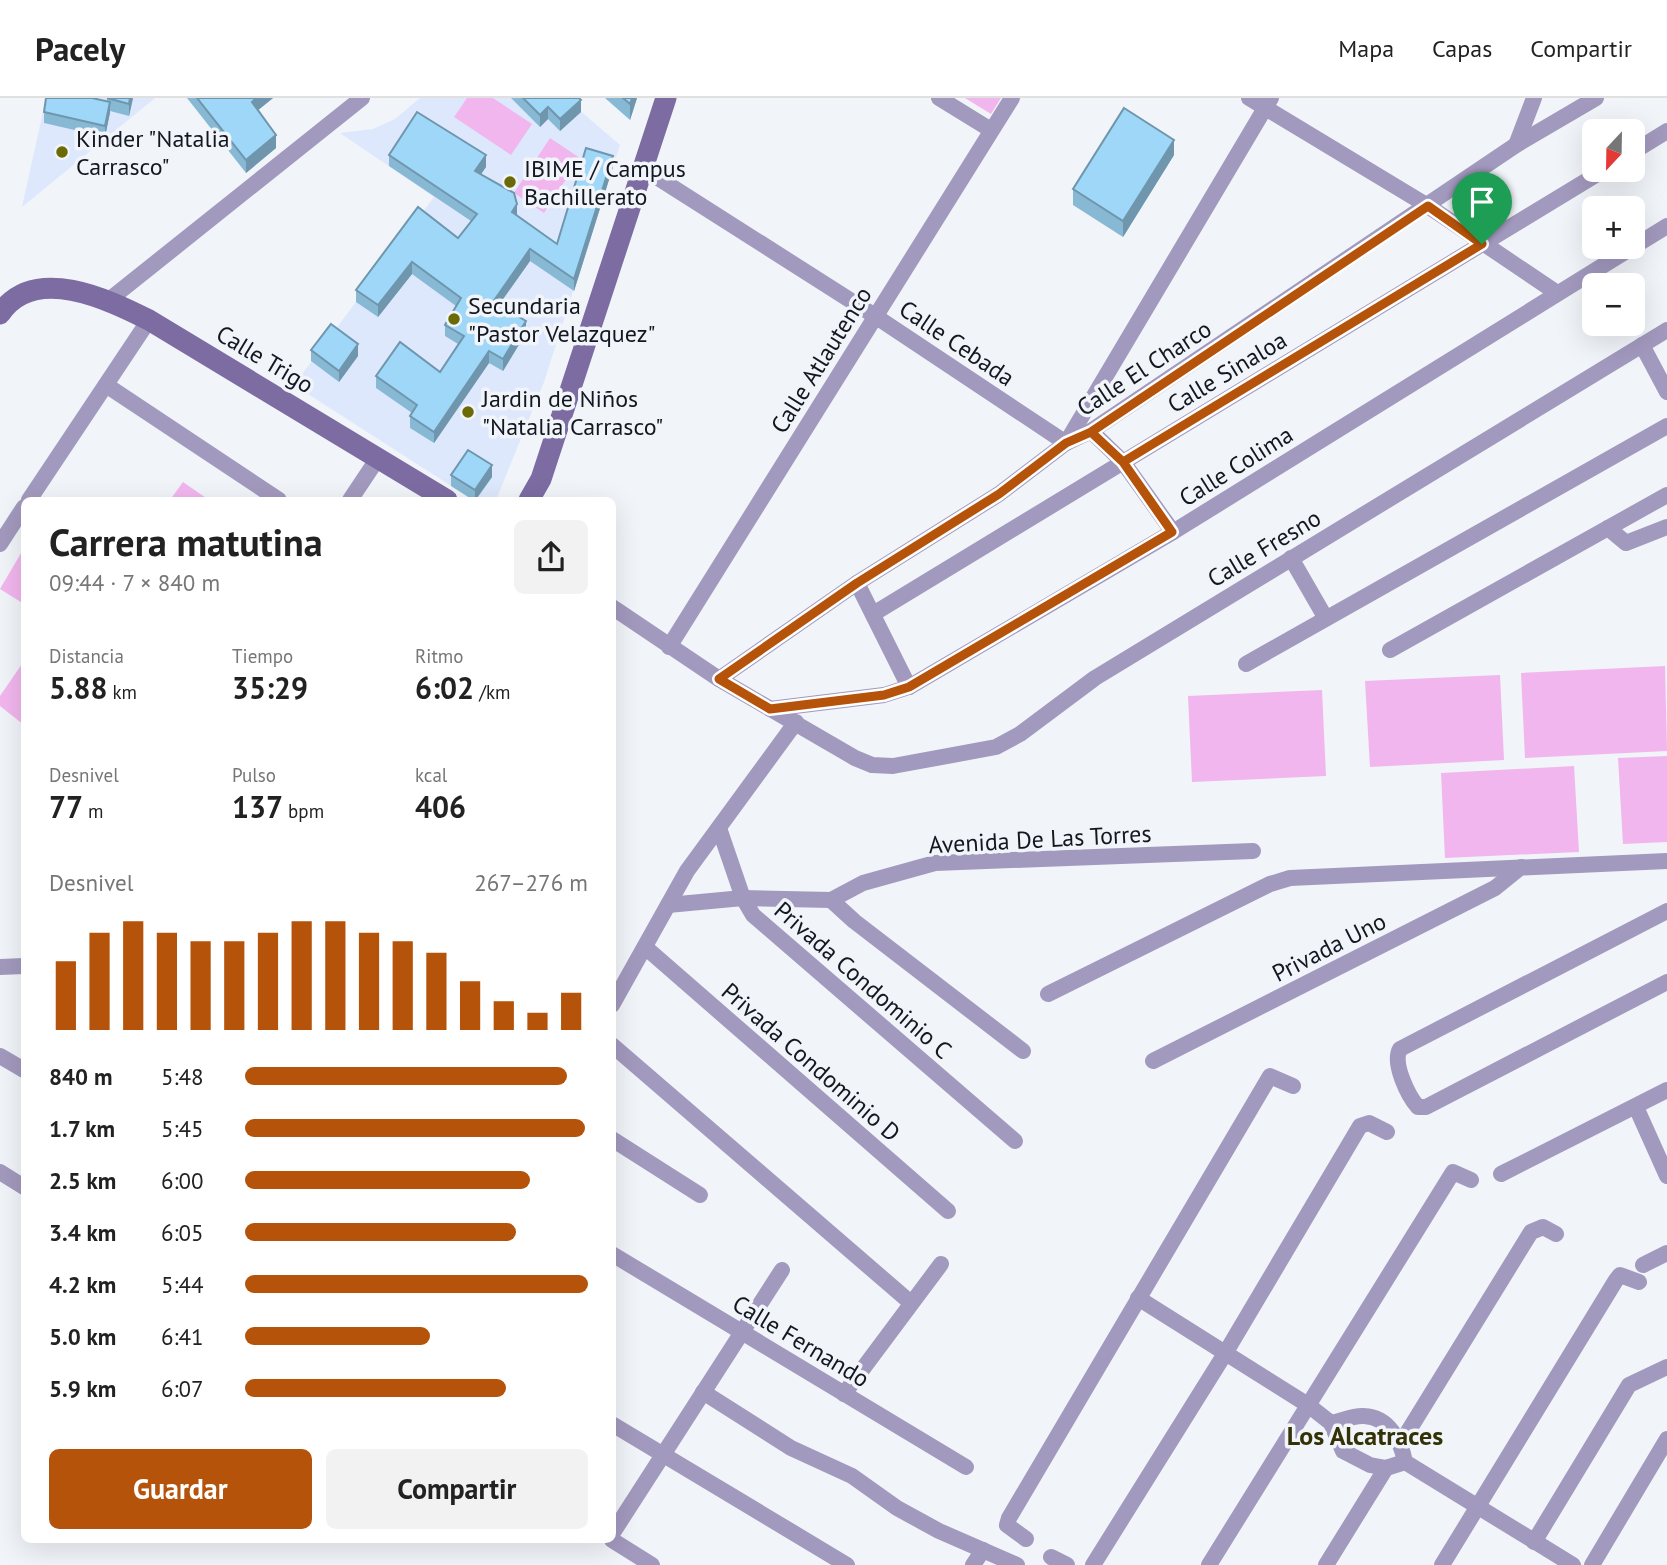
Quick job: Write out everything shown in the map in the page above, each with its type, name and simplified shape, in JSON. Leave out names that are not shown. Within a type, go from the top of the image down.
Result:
[{"type":"street","points":[[109,300],[362,98]]},
{"type":"street","points":[[531,497],[541,479],[667,98]]},
{"type":"street","points":[[939,98],[991,130]]},
{"type":"street","name":"Calle Atlautenco","points":[[669,647],[1012,98]]},
{"type":"street","points":[[1249,98],[1268,103],[1557,293]]},
{"type":"street","points":[[1516,145],[1534,98]]},
{"type":"street","name":"Calle El Charco","points":[[719,679],[857,583],[999,494],[1066,443],[1091,432],[1516,145],[1596,98]]},
{"type":"street","points":[[1066,443],[1268,103]]},
{"type":"street","points":[[1645,145],[1667,131]]},
{"type":"street","name":"Calle Cebada","points":[[644,169],[875,316],[1066,443]]},
{"type":"street","name":"Calle Sinaloa","points":[[873,614],[1584,182]]},
{"type":"street","name":"Calle Colima","points":[[1645,240],[1667,226]]},
{"type":"street","name":"Calle Colima","points":[[770,709],[884,695],[909,687],[1172,532],[1613,259]]},
{"type":"street","name":"Calle Trigo","points":[[0,314],[25,294],[46,288],[75,291],[109,300],[149,320],[378,458],[437,497]]},
{"type":"street","points":[[31,497],[149,320]]},
{"type":"street","name":"Calle Fresno","points":[[796,722],[855,758],[873,765],[893,766],[996,747],[1020,734],[1095,678],[1667,330]]},
{"type":"street","points":[[1642,345],[1667,392]]},
{"type":"street","points":[[106,385],[274,497]]},
{"type":"street","points":[[1246,664],[1667,426]]},
{"type":"street","points":[[1091,432],[1123,462],[1172,532]]},
{"type":"street","points":[[352,497],[378,458]]},
{"type":"street","points":[[1390,650],[1667,495]]},
{"type":"street","points":[[0,544],[21,512]]},
{"type":"street","points":[[1608,528],[1626,543],[1667,527]]},
{"type":"street","points":[[1292,558],[1325,617]]},
{"type":"street","points":[[857,583],[909,687]]},
{"type":"street","points":[[616,613],[719,679],[796,722],[687,871],[616,998]]},
{"type":"street","name":"Privada Condominio C","points":[[719,828],[743,898],[753,915],[1015,1141]]},
{"type":"street","name":"Avenida De Las Torres","points":[[668,905],[743,898],[831,900],[863,883],[935,863],[1253,851]]},
{"type":"street","points":[[1048,994],[1269,884],[1290,878],[1667,861]]},
{"type":"street","name":"Privada Uno","points":[[1153,1061],[1495,888],[1521,867]]},
{"type":"street","points":[[831,900],[854,921],[1023,1051]]},
{"type":"street","points":[[1667,911],[1400,1049],[1396,1056],[1413,1101],[1419,1107],[1426,1107],[1667,982]]},
{"type":"street","name":"Privada Condominio D","points":[[645,947],[948,1211]]},
{"type":"street","points":[[0,967],[21,965]]},
{"type":"street","points":[[616,1048],[911,1303]]},
{"type":"street","points":[[0,1056],[21,1068]]},
{"type":"street","points":[[1026,1539],[1010,1530],[1007,1525],[1009,1518],[1138,1298],[1270,1076],[1293,1086]]},
{"type":"street","points":[[1500,1174],[1667,1090]]},
{"type":"street","points":[[1636,1107],[1667,1176]]},
{"type":"street","points":[[1093,1565],[1226,1352],[1360,1126],[1369,1123],[1387,1132]]},
{"type":"street","points":[[616,1142],[700,1195]]},
{"type":"street","points":[[0,1172],[21,1185]]},
{"type":"street","points":[[1209,1565],[1453,1172],[1471,1180]]},
{"type":"street","points":[[1401,1443],[1531,1232],[1544,1227],[1556,1234]]},
{"type":"street","points":[[1643,1265],[1667,1253]]},
{"type":"street","name":"Calle Fernando","points":[[616,1256],[967,1467]]},
{"type":"street","points":[[844,1394],[941,1264]]},
{"type":"street","points":[[616,1528],[782,1270]]},
{"type":"street","points":[[1442,1565],[1616,1280],[1620,1275],[1639,1282]]},
{"type":"street","points":[[1138,1298],[1308,1405],[1331,1423],[1343,1451],[1370,1465],[1386,1468],[1405,1462]]},
{"type":"street","points":[[1534,1542],[1629,1385],[1667,1367]]},
{"type":"street","points":[[702,1392],[791,1448],[852,1476],[897,1508],[1017,1565]]},
{"type":"street","points":[[1331,1423],[1365,1416],[1391,1427],[1401,1443],[1405,1462],[1564,1563]]},
{"type":"street","points":[[616,1426],[847,1565]]},
{"type":"street","points":[[1592,1565],[1667,1439]]},
{"type":"street","points":[[1326,1565],[1386,1468]]},
{"type":"street","points":[[616,1542],[652,1565]]},
{"type":"street","points":[[973,1565],[983,1550]]},
{"type":"street","points":[[1051,1557],[1067,1565]]},
{"type":"shaded area","name":"Kinder \"Natalia Carrasco\"","points":[[46,98],[155,98],[22,207]]},
{"type":"shaded area","points":[[420,98],[565,98],[620,145],[544,382],[497,497],[468,497],[294,385],[434,197],[340,133],[373,129],[395,119]]},
{"type":"shaded area","points":[[467,98],[493,98],[532,124],[511,155],[454,117]]},
{"type":"shaded area","points":[[965,98],[1001,98],[991,114]]},
{"type":"shaded area","points":[[550,138],[580,158],[544,213],[514,193]]},
{"type":"shaded area","points":[[183,482],[205,497],[172,497]]},
{"type":"shaded area","points":[[21,553],[21,602],[0,589]]},
{"type":"shaded area","points":[[21,665],[21,723],[0,706],[0,696]]},
{"type":"shaded area","points":[[1665,666],[1667,751],[1525,758],[1521,673]]},
{"type":"shaded area","points":[[1500,675],[1504,760],[1370,767],[1365,681]]},
{"type":"shaded area","points":[[1322,690],[1326,776],[1192,782],[1188,696]]},
{"type":"shaded area","points":[[1667,756],[1667,842],[1623,844],[1618,758]]},
{"type":"shaded area","points":[[1574,766],[1579,852],[1445,858],[1441,773]]},
{"type":"building","points":[[46,98],[92,98],[110,102],[105,126],[44,112]]},
{"type":"building","points":[[107,98],[130,98],[129,104]]},
{"type":"building","points":[[197,98],[256,98],[252,102],[276,135],[246,160]]},
{"type":"building","points":[[523,98],[581,100],[560,119],[548,107],[540,115]]},
{"type":"building","points":[[1124,108],[1174,140],[1123,221],[1073,189]]},
{"type":"building","points":[[417,112],[486,155],[475,171],[514,193],[517,204],[512,212],[557,244],[586,148],[613,156],[574,279],[530,249],[493,302],[526,321],[503,359],[489,351],[434,432],[410,416],[417,405],[376,376],[400,342],[440,372],[464,336],[445,325],[461,298],[412,262],[378,305],[356,290],[418,207],[458,238],[477,214],[389,155]]},
{"type":"building","points":[[331,324],[358,344],[339,371],[311,350]]},
{"type":"building","points":[[468,450],[492,465],[475,490],[451,475]]},
{"type":"place","name":"Kinder \"Natalia Carrasco\"","points":[[62,152]]},
{"type":"place","name":"IBIME / Campus Bachillerato","points":[[510,182]]},
{"type":"place","name":"Secundaria \"Pastor Velazquez\"","points":[[454,319]]},
{"type":"place","name":"Jardin de Niños \"Natalia Carrasco\"","points":[[468,412]]},
{"type":"district","name":"Los Alcatraces","points":[[1365,1435]]},
{"type":"route","points":[[1482,244],[1123,462],[1091,432],[1066,443],[999,494],[857,583],[719,679],[770,709],[884,695],[909,687],[1172,532],[1123,462],[1091,432],[1428,206],[1482,244]]}]
